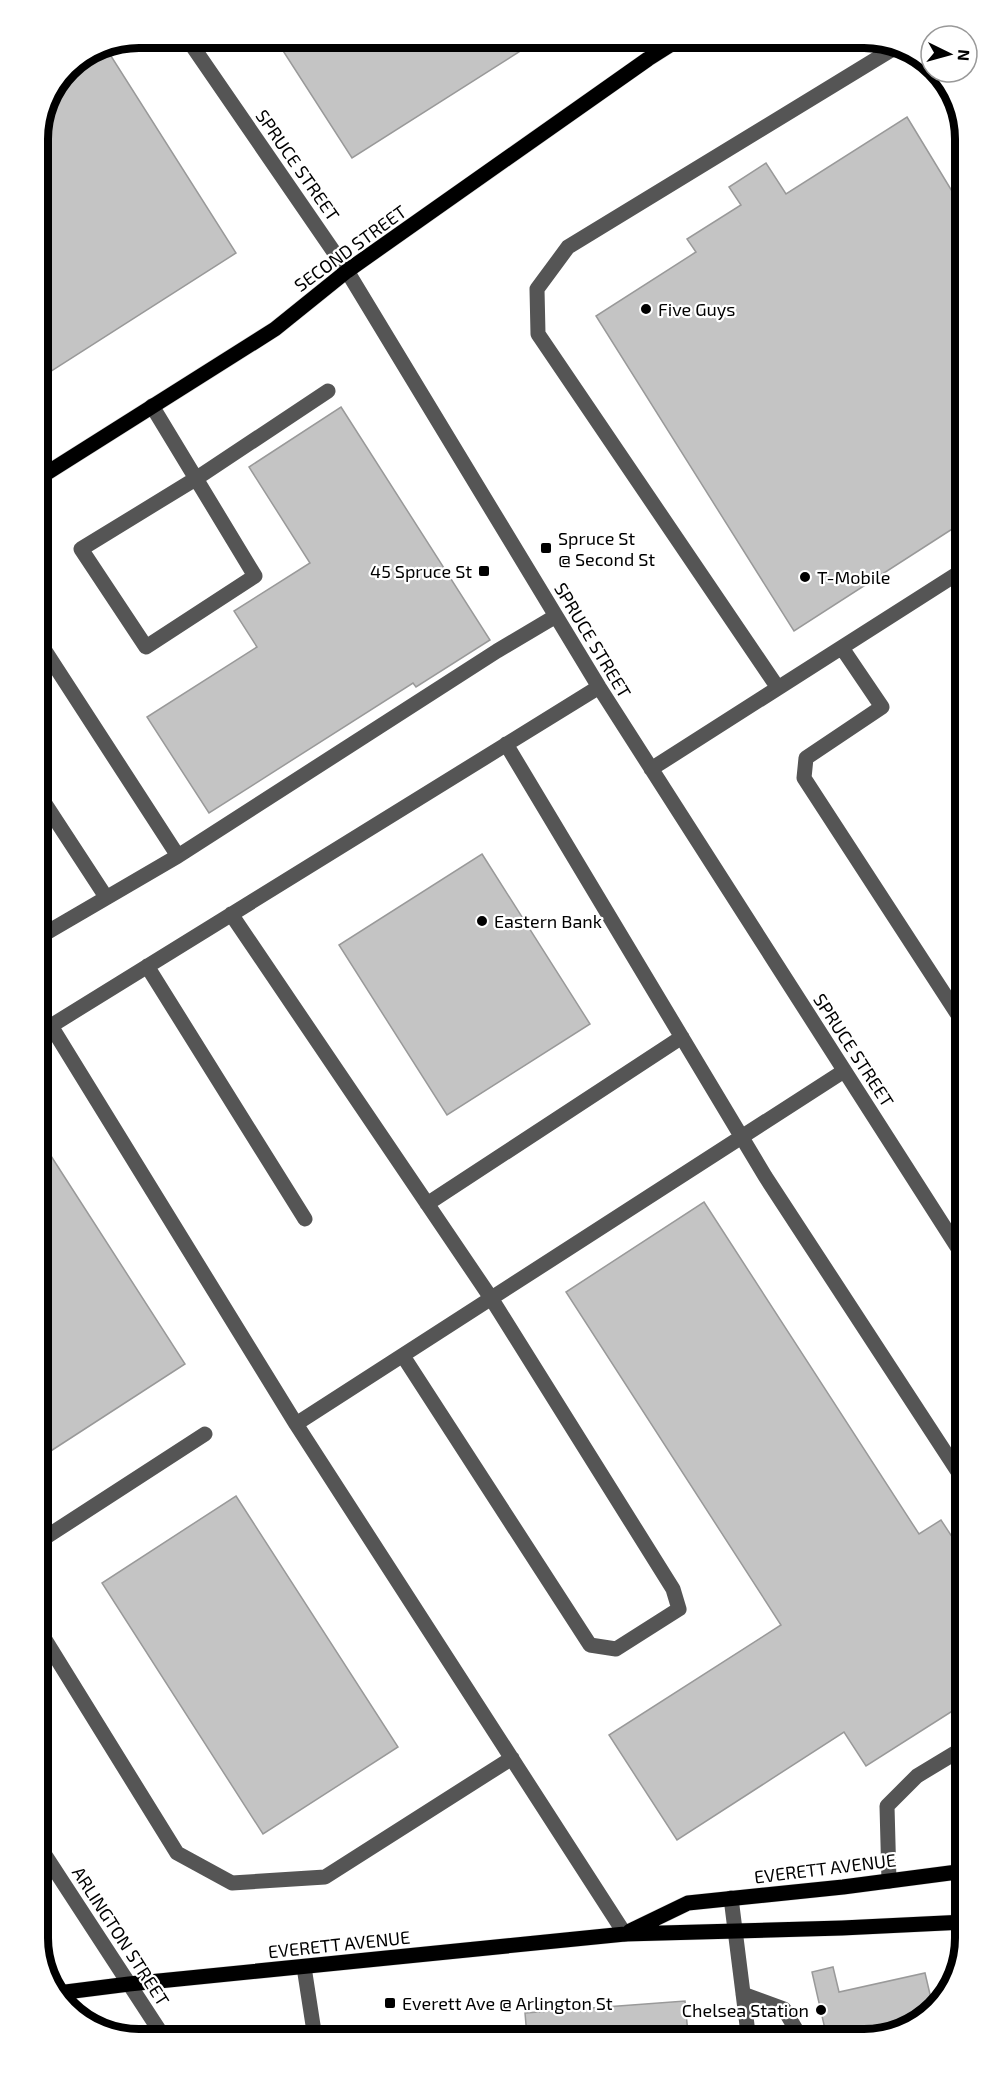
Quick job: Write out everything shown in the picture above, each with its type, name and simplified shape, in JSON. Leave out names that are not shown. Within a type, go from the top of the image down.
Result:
[{"type":"main road","name":"SECOND STREET","points":[[48,472],[275,329],[347,271],[665,48]]},
{"type":"main road","name":"EVERETT AVENUE","points":[[625,1934],[688,1903],[955,1872]]},
{"type":"main road","name":"EVERETT AVENUE","points":[[66,1992],[625,1934],[734,1932],[955,1922]]},
{"type":"street","name":"SPRUCE STREET","points":[[194,48],[347,271],[599,687],[955,1244]]},
{"type":"street","points":[[778,688],[538,334],[537,289],[568,247],[888,52]]},
{"type":"street","points":[[152,406],[197,478],[255,576],[146,647],[81,549],[197,478],[328,391]]},
{"type":"street","points":[[651,769],[955,575]]},
{"type":"street","points":[[48,932],[178,856],[487,657],[556,616]]},
{"type":"street","points":[[842,648],[882,707],[806,758],[804,778],[955,1010]]},
{"type":"street","points":[[48,656],[178,856]]},
{"type":"street","points":[[48,1028],[599,687]]},
{"type":"street","points":[[506,744],[778,1196],[955,1467]]},
{"type":"street","points":[[48,808],[106,897]]},
{"type":"street","points":[[231,914],[491,1298],[673,1588],[679,1609],[616,1649],[590,1645],[403,1356]]},
{"type":"street","points":[[147,966],[304,1219]]},
{"type":"street","points":[[48,1032],[296,1424],[625,1934]]},
{"type":"street","points":[[428,1204],[682,1037]]},
{"type":"street","points":[[296,1424],[844,1071]]},
{"type":"street","points":[[48,1536],[206,1434]]},
{"type":"street","points":[[48,1644],[177,1853],[232,1883],[325,1877],[512,1758]]},
{"type":"street","points":[[889,1881],[887,1806],[917,1776],[955,1753]]},
{"type":"street","name":"ARLINGTON STREET","points":[[48,1860],[158,2029]]},
{"type":"street","points":[[731,1898],[747,2029]]},
{"type":"street","points":[[304,1967],[314,2029]]},
{"type":"street","points":[[743,1994],[784,2008],[796,2029]]},
{"type":"building","points":[[281,48],[525,48],[352,158]]},
{"type":"building","points":[[109,53],[236,253],[48,373],[48,133],[51,115],[63,88],[88,63]]},
{"type":"building","points":[[907,117],[955,196],[955,527],[794,631],[596,316],[696,252],[687,239],[741,205],[729,187],[766,163],[786,194]]},
{"type":"building","points":[[341,407],[490,640],[416,687],[413,683],[209,813],[147,717],[257,647],[234,611],[310,563],[249,467]]},
{"type":"building","points":[[482,854],[590,1024],[447,1115],[339,945]]},
{"type":"building","points":[[48,1151],[185,1364],[48,1453]]},
{"type":"building","points":[[704,1202],[919,1534],[941,1520],[955,1541],[955,1709],[866,1766],[844,1732],[677,1840],[609,1735],[781,1625],[566,1292]]},
{"type":"building","points":[[236,1496],[398,1747],[263,1834],[102,1583]]},
{"type":"building","points":[[833,1967],[839,1992],[925,1973],[931,1999],[910,2017],[882,2027],[825,2029],[812,1972]]},
{"type":"building","points":[[685,2001],[688,2029],[526,2029],[525,2013]]},
{"type":"place","name":"Five Guys","points":[[646,309]]},
{"type":"place","name":"Spruce St @ Second St","points":[[546,548]]},
{"type":"place","name":"45 Spruce St","points":[[484,571]]},
{"type":"place","name":"T-Mobile","points":[[805,577]]},
{"type":"place","name":"Eastern Bank","points":[[482,921]]},
{"type":"place","name":"Everett Ave @ Arlington St","points":[[390,2003]]},
{"type":"place","name":"Chelsea Station","points":[[821,2010]]}]
